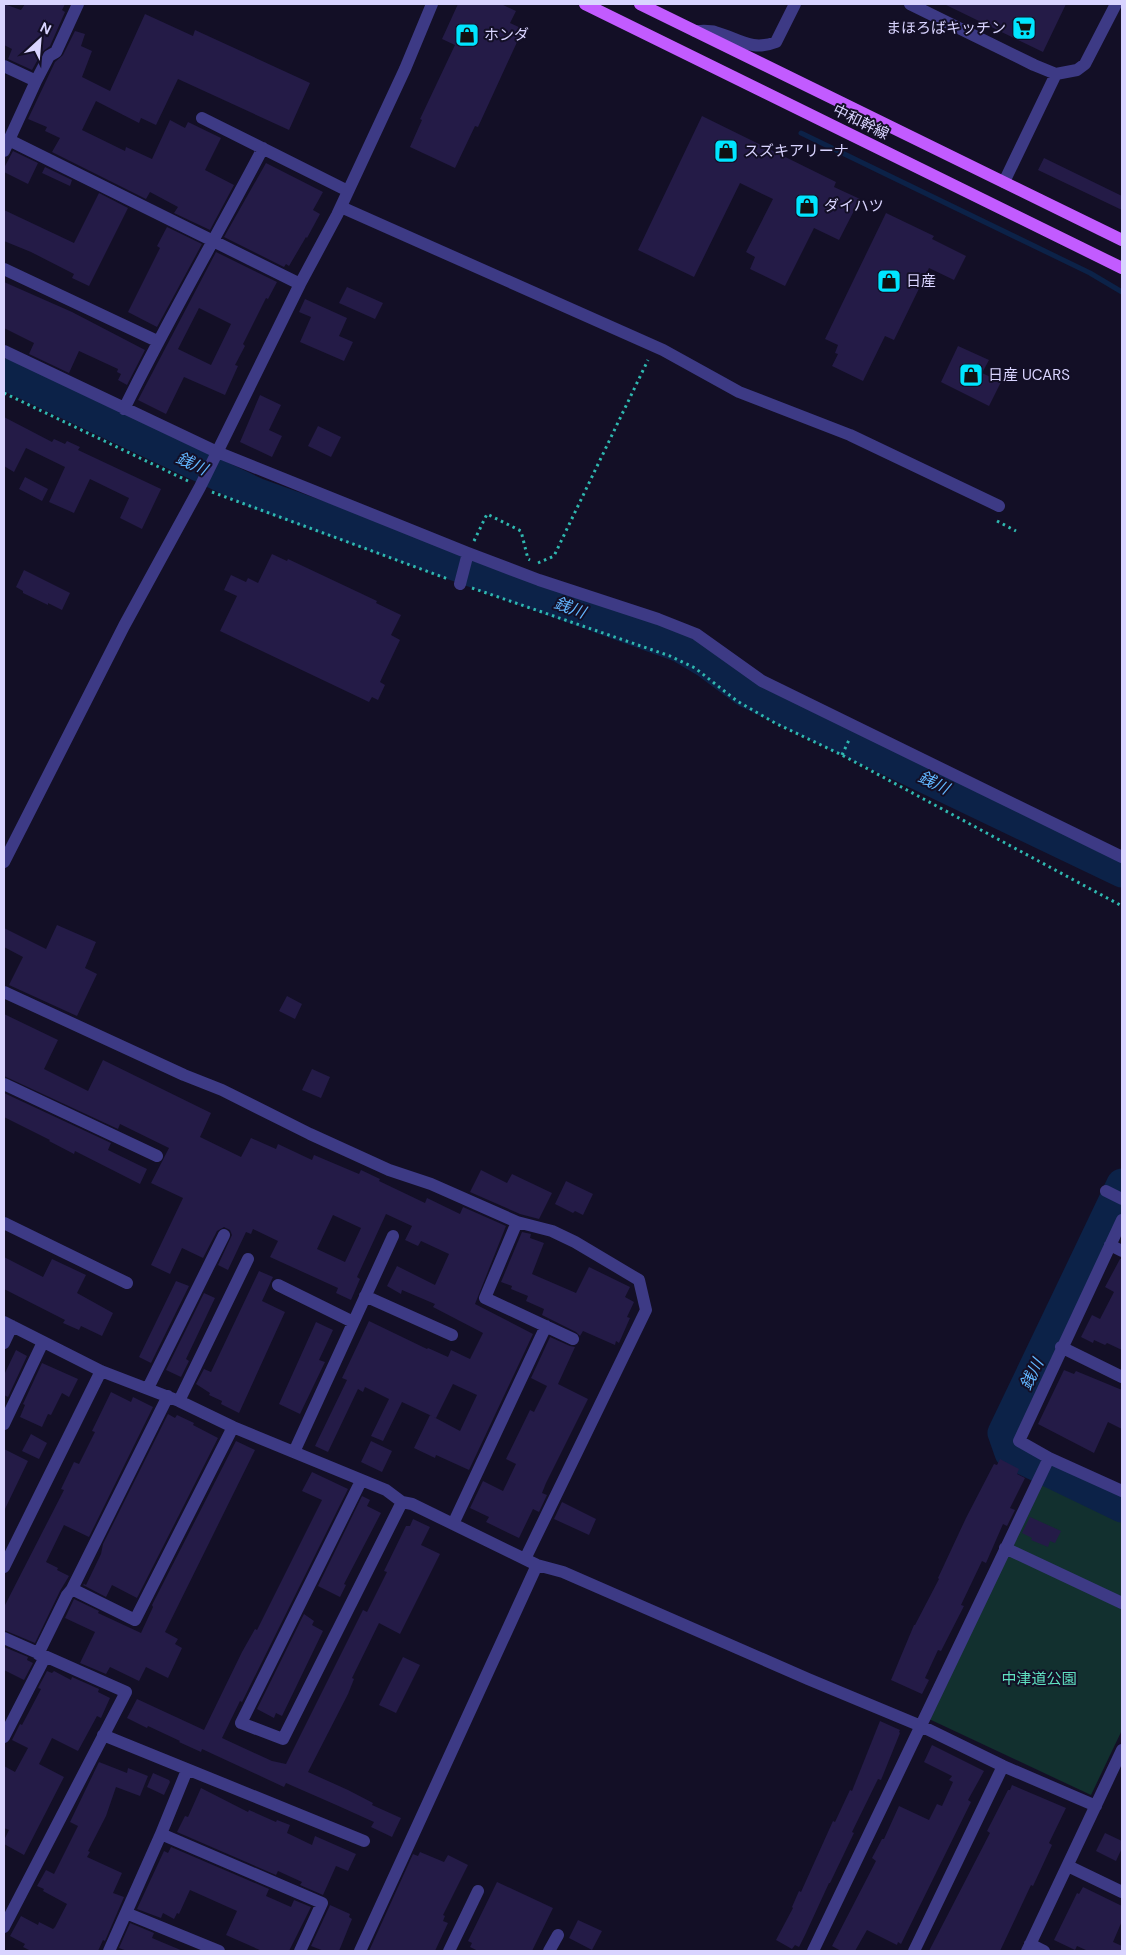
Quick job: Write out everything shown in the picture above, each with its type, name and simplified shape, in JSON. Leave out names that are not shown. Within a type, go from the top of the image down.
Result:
[{"type":"main road","name":"中和幹線","points":[[585,4],[1122,268]]},
{"type":"main road","name":"中和幹線","points":[[640,4],[1122,240]]},
{"type":"street","points":[[78,4],[56,52],[50,56],[36,81],[6,146],[300,284]]},
{"type":"street","points":[[4,862],[120,634],[201,486],[348,191],[405,69],[432,4]]},
{"type":"street","points":[[695,31],[714,31],[753,46],[768,45],[776,42],[795,4]]},
{"type":"street","points":[[910,4],[1056,74],[1077,70],[1085,64],[1116,4]]},
{"type":"street","points":[[4,66],[36,81]]},
{"type":"street","points":[[1004,182],[1056,74]]},
{"type":"street","points":[[202,118],[348,191]]},
{"type":"street","points":[[124,409],[157,341],[214,242],[263,148]]},
{"type":"street","points":[[340,207],[663,350],[738,392],[850,435],[998,506]]},
{"type":"street","points":[[4,269],[157,341]]},
{"type":"street","points":[[4,351],[216,454],[467,556],[658,619],[696,634],[762,681],[1122,857]]},
{"type":"street","points":[[460,582],[467,556]]},
{"type":"street","points":[[4,992],[184,1075],[222,1090],[310,1134],[389,1170],[431,1184],[517,1222],[552,1231],[639,1280],[646,1310],[525,1559]]},
{"type":"street","points":[[4,1084],[157,1156]]},
{"type":"street","points":[[1106,1191],[1122,1199]]},
{"type":"street","points":[[1122,1220],[1019,1440],[1046,1466],[1122,1491]]},
{"type":"street","points":[[517,1222],[485,1298],[574,1339]]},
{"type":"street","points":[[4,1223],[127,1283]]},
{"type":"street","points":[[148,1388],[224,1235]]},
{"type":"street","points":[[294,1452],[393,1236]]},
{"type":"street","points":[[1110,1245],[1122,1251]]},
{"type":"street","points":[[4,1736],[42,1655],[66,1595],[72,1589],[248,1259]]},
{"type":"street","points":[[278,1285],[353,1322]]},
{"type":"street","points":[[365,1296],[452,1335]]},
{"type":"street","points":[[4,1343],[8,1324],[101,1371],[173,1398],[233,1427],[386,1490],[402,1502],[412,1504],[525,1559],[563,1572],[921,1726],[1003,1766],[1096,1806]]},
{"type":"street","points":[[453,1524],[546,1326]]},
{"type":"street","points":[[4,1424],[43,1342]]},
{"type":"street","points":[[1061,1347],[1122,1377]]},
{"type":"street","points":[[4,1567],[101,1371]]},
{"type":"street","points":[[72,1589],[136,1620],[233,1427]]},
{"type":"street","points":[[813,1951],[1046,1466]]},
{"type":"street","points":[[361,1481],[241,1723],[283,1739],[402,1502]]},
{"type":"street","points":[[1005,1548],[1122,1603]]},
{"type":"street","points":[[360,1951],[538,1564]]},
{"type":"street","points":[[4,1638],[126,1692],[4,1927]]},
{"type":"street","points":[[103,1736],[364,1841]]},
{"type":"street","points":[[1044,1951],[1029,1948],[1122,1750]]},
{"type":"street","points":[[914,1951],[1003,1766]]},
{"type":"street","points":[[109,1951],[187,1770]]},
{"type":"street","points":[[161,1834],[322,1903],[300,1951]]},
{"type":"street","points":[[1068,1866],[1122,1892]]},
{"type":"street","points":[[449,1951],[478,1891]]},
{"type":"street","points":[[126,1913],[219,1951]]},
{"type":"street","points":[[549,1951],[558,1935]]},
{"type":"path","points":[[467,556],[487,514],[521,531],[528,559],[538,564],[554,556],[648,360]]},
{"type":"path","points":[[4,393],[201,486],[460,582],[670,656],[695,668],[737,701],[776,723],[842,753],[1122,906]]},
{"type":"path","points":[[842,753],[852,733]]},
{"type":"green space","name":"中津道公園","points":[[1044,1477],[1122,1514],[1122,1730],[1091,1795],[929,1719]]},
{"type":"building","points":[[4,4],[21,10],[25,4],[65,4],[62,10],[65,12],[50,46],[42,52],[32,70],[8,59],[12,49],[4,45]]},
{"type":"building","points":[[458,4],[501,4],[516,11],[510,23],[523,29],[478,127],[475,126],[455,168],[410,147],[422,120],[420,119],[455,45],[442,39]]},
{"type":"building","name":"まほろばキッチン","points":[[944,4],[1066,4],[1043,52]]},
{"type":"building","points":[[145,14],[193,36],[195,30],[310,83],[289,130],[178,79],[156,125],[141,118],[139,123],[96,101],[82,130],[125,151],[126,147],[152,159],[170,120],[185,128],[188,122],[221,138],[205,170],[234,185],[210,230],[174,213],[178,207],[150,192],[146,199],[52,152],[60,138],[45,131],[47,127],[28,119],[55,62],[63,55],[75,31],[85,34],[81,46],[92,51],[82,77],[110,91]]},
{"type":"building","points":[[702,116],[836,182],[834,187],[860,199],[839,240],[814,228],[785,286],[750,269],[755,257],[746,252],[773,199],[740,183],[694,277],[638,250]]},
{"type":"building","points":[[13,151],[38,163],[28,184],[4,172],[4,168]]},
{"type":"building","points":[[1044,158],[1122,196],[1122,210],[1038,170]]},
{"type":"building","points":[[266,163],[323,192],[313,210],[320,214],[289,266],[286,264],[284,267],[224,237]]},
{"type":"building","points":[[45,167],[72,180],[70,186],[42,173]]},
{"type":"building","points":[[99,193],[128,208],[89,286],[72,278],[74,274],[31,252],[4,241],[4,210],[74,243]]},
{"type":"building","points":[[886,213],[934,236],[932,239],[966,256],[954,280],[929,268],[894,340],[885,336],[863,381],[832,366],[838,354],[835,353],[838,345],[825,339]]},
{"type":"building","points":[[167,227],[202,244],[157,327],[128,312],[160,248],[157,246]]},
{"type":"building","points":[[216,252],[277,282],[268,299],[266,298],[243,344],[245,346],[235,365],[238,366],[225,395],[184,377],[166,414],[138,400]],"holes":[[[199,308],[231,324],[211,365],[178,349]]]},
{"type":"building","points":[[4,282],[72,312],[145,350],[127,385],[118,380],[121,374],[117,372],[118,369],[79,351],[69,373],[29,354],[34,343],[4,328]]},
{"type":"building","points":[[347,287],[383,303],[375,319],[339,303]]},
{"type":"building","points":[[305,299],[347,318],[339,336],[353,342],[344,361],[300,342],[311,317],[299,312]]},
{"type":"building","points":[[958,346],[989,360],[982,373],[1001,382],[989,406],[941,382]]},
{"type":"building","points":[[260,395],[281,405],[269,430],[282,436],[272,457],[240,442]]},
{"type":"building","points":[[4,417],[52,442],[54,439],[65,444],[67,441],[80,447],[78,450],[161,489],[142,529],[120,518],[129,498],[90,479],[74,513],[49,502],[65,467],[26,448],[14,472],[4,466]]},
{"type":"building","points":[[318,426],[341,437],[331,457],[308,446]]},
{"type":"building","points":[[25,477],[48,489],[42,501],[19,489]]},
{"type":"building","points":[[272,554],[287,561],[288,559],[377,601],[376,603],[401,615],[391,635],[400,640],[380,682],[385,685],[378,700],[372,697],[369,702],[220,631],[237,596],[224,590],[231,575],[246,582],[248,578],[258,583]]},
{"type":"building","points":[[24,570],[70,593],[62,610],[23,593],[23,591],[16,587]]},
{"type":"building","points":[[57,925],[96,942],[85,968],[97,974],[77,1016],[9,985],[23,957],[4,947],[4,928],[46,949]]},
{"type":"building","points":[[287,996],[302,1004],[295,1019],[279,1011]]},
{"type":"building","points":[[4,1014],[58,1040],[44,1069],[88,1091],[103,1060],[211,1113],[200,1137],[241,1157],[251,1138],[276,1149],[278,1144],[312,1160],[314,1155],[359,1174],[361,1170],[380,1179],[379,1181],[425,1203],[427,1198],[460,1214],[463,1207],[506,1226],[475,1304],[533,1334],[469,1470],[436,1455],[435,1458],[414,1448],[430,1415],[402,1402],[383,1441],[371,1436],[389,1399],[365,1387],[363,1392],[358,1389],[328,1452],[315,1446],[347,1380],[342,1378],[369,1321],[448,1357],[451,1350],[470,1359],[483,1333],[433,1307],[435,1304],[402,1290],[401,1294],[387,1286],[397,1266],[435,1285],[449,1254],[421,1241],[418,1246],[405,1240],[412,1226],[386,1214],[357,1277],[360,1279],[351,1300],[336,1293],[338,1288],[270,1257],[278,1241],[253,1229],[251,1234],[246,1232],[228,1270],[218,1265],[232,1235],[230,1230],[224,1227],[217,1231],[203,1258],[182,1248],[170,1274],[151,1265],[183,1198],[151,1183],[169,1148],[120,1124],[118,1129],[4,1076]],"holes":[[[333,1215],[361,1228],[345,1262],[317,1249]],[[453,1384],[477,1395],[460,1431],[433,1417],[436,1418]]]},
{"type":"building","points":[[312,1069],[330,1077],[321,1098],[302,1090]]},
{"type":"building","points":[[4,1093],[111,1143],[108,1150],[147,1169],[140,1184],[75,1151],[74,1154],[4,1117]]},
{"type":"building","points":[[481,1170],[507,1183],[512,1174],[552,1193],[539,1219],[520,1214],[470,1192]]},
{"type":"building","points":[[566,1181],[593,1194],[583,1215],[575,1211],[573,1213],[555,1204]]},
{"type":"building","points":[[522,1232],[531,1234],[530,1238],[544,1243],[532,1274],[576,1293],[589,1267],[630,1287],[625,1297],[634,1302],[627,1317],[630,1318],[619,1343],[616,1341],[615,1345],[583,1331],[580,1336],[576,1332],[542,1315],[544,1309],[526,1301],[528,1296],[511,1289],[512,1286],[501,1282]]},
{"type":"building","points":[[4,1257],[43,1277],[52,1259],[86,1275],[77,1293],[113,1313],[102,1336],[81,1326],[79,1330],[63,1323],[65,1320],[4,1289]]},
{"type":"building","points":[[1120,1259],[1122,1259],[1122,1350],[1107,1343],[1105,1345],[1094,1340],[1093,1343],[1081,1337],[1092,1315],[1100,1319],[1114,1292],[1105,1287]]},
{"type":"building","points":[[259,1271],[273,1277],[262,1301],[285,1312],[239,1413],[221,1404],[222,1401],[209,1395],[210,1393],[196,1384],[204,1369],[211,1372]]},
{"type":"building","points":[[176,1281],[189,1286],[151,1363],[139,1357]]},
{"type":"building","points":[[204,1293],[215,1298],[186,1359],[189,1361],[181,1377],[166,1370]]},
{"type":"building","points":[[316,1322],[333,1330],[319,1360],[325,1362],[300,1414],[279,1404]]},
{"type":"building","points":[[550,1337],[575,1347],[558,1384],[588,1399],[546,1483],[542,1493],[547,1495],[539,1512],[533,1509],[519,1538],[486,1522],[489,1517],[470,1508],[483,1481],[503,1491],[516,1464],[506,1459],[530,1410],[534,1412],[547,1386],[531,1378]]},
{"type":"building","points":[[16,1350],[27,1356],[8,1397],[4,1395],[4,1375]]},
{"type":"building","points":[[42,1363],[78,1379],[69,1397],[62,1393],[51,1415],[48,1414],[42,1427],[20,1417],[25,1405],[23,1404]]},
{"type":"building","points":[[1064,1370],[1074,1374],[1076,1371],[1122,1390],[1122,1429],[1108,1422],[1094,1453],[1038,1424]]},
{"type":"building","points":[[111,1392],[131,1402],[133,1397],[153,1407],[89,1537],[64,1525],[46,1562],[69,1576],[35,1643],[4,1630],[4,1607],[64,1490],[61,1489],[74,1462],[79,1464],[95,1432],[92,1431]]},
{"type":"building","points":[[168,1414],[175,1418],[177,1415],[194,1423],[193,1425],[218,1438],[137,1598],[112,1585],[106,1597],[83,1585],[86,1585],[101,1554],[103,1544]]},
{"type":"building","points":[[31,1434],[47,1443],[39,1459],[22,1451]]},
{"type":"building","points":[[236,1441],[255,1450],[165,1632],[178,1639],[175,1644],[182,1648],[168,1678],[146,1667],[139,1681],[110,1667],[106,1674],[80,1663],[95,1632],[65,1618],[74,1599],[99,1611],[98,1613],[141,1633],[153,1607],[152,1605]]},
{"type":"building","points":[[371,1441],[392,1451],[382,1472],[361,1462]]},
{"type":"building","points":[[4,1449],[28,1461],[4,1511]]},
{"type":"building","points":[[1000,1459],[1019,1469],[1017,1474],[1025,1478],[1010,1508],[1015,1510],[1007,1526],[1003,1524],[986,1563],[982,1561],[961,1605],[964,1606],[941,1651],[938,1650],[925,1678],[929,1680],[922,1694],[891,1680],[914,1625],[939,1579],[966,1518],[994,1464],[997,1465]]},
{"type":"building","points":[[312,1472],[348,1489],[242,1702],[240,1701],[222,1738],[272,1761],[286,1764],[363,1610],[367,1612],[387,1572],[384,1571],[406,1526],[410,1526],[413,1519],[430,1527],[421,1545],[440,1554],[400,1634],[379,1623],[352,1678],[354,1679],[348,1694],[308,1772],[348,1790],[373,1803],[372,1805],[401,1818],[392,1837],[371,1827],[374,1822],[334,1804],[286,1783],[284,1787],[202,1749],[201,1752],[127,1718],[137,1699],[204,1730],[242,1652],[255,1629],[257,1630],[322,1500],[302,1491]]},
{"type":"building","points":[[362,1496],[370,1500],[367,1506],[381,1513],[344,1584],[346,1585],[340,1597],[318,1586]]},
{"type":"building","points":[[562,1502],[596,1519],[589,1535],[554,1519]]},
{"type":"building","points":[[1030,1517],[1061,1531],[1055,1543],[1050,1541],[1048,1547],[1031,1540],[1032,1538],[1022,1533]]},
{"type":"building","points":[[304,1614],[314,1621],[312,1625],[323,1631],[282,1716],[276,1713],[274,1718],[257,1709]]},
{"type":"building","points":[[4,1647],[28,1657],[27,1660],[33,1663],[24,1680],[4,1670]]},
{"type":"building","points":[[403,1657],[420,1665],[396,1713],[379,1705]]},
{"type":"building","points":[[47,1671],[52,1673],[54,1671],[71,1680],[72,1677],[99,1689],[98,1692],[110,1698],[101,1718],[97,1716],[78,1751],[52,1738],[39,1764],[64,1777],[24,1855],[4,1844],[9,1830],[4,1828],[4,1766],[15,1772],[28,1748],[12,1740],[41,1689],[38,1688]]},
{"type":"building","points":[[880,1721],[900,1730],[900,1733],[881,1780],[878,1779],[799,1947],[795,1945],[792,1949],[776,1940],[793,1908],[799,1891],[801,1892],[833,1821],[835,1822],[850,1790],[852,1791]]},
{"type":"building","points":[[932,1745],[984,1771],[968,1800],[971,1802],[901,1944],[898,1942],[897,1945],[867,1930],[855,1951],[841,1951],[832,1946],[876,1861],[872,1858],[882,1839],[884,1839],[899,1806],[929,1820],[937,1804],[942,1806],[953,1782],[949,1780],[952,1776],[924,1762]]},
{"type":"building","points":[[99,1762],[127,1773],[128,1768],[148,1776],[140,1796],[116,1787],[106,1816],[88,1851],[90,1852],[87,1857],[122,1873],[113,1893],[124,1897],[105,1941],[103,1940],[98,1951],[31,1951],[23,1947],[25,1944],[10,1936],[21,1916],[38,1925],[39,1922],[53,1929],[67,1904],[37,1886],[46,1870],[54,1874],[78,1826],[70,1822]]},
{"type":"building","points":[[153,1773],[170,1782],[164,1795],[147,1787]]},
{"type":"building","points":[[1012,1785],[1066,1808],[1049,1843],[1052,1845],[1033,1886],[1031,1885],[1000,1951],[929,1951],[990,1833],[987,1831]]},
{"type":"building","points":[[201,1788],[248,1812],[249,1810],[276,1822],[277,1820],[290,1825],[287,1833],[312,1845],[315,1836],[356,1854],[348,1871],[336,1866],[323,1895],[300,1885],[302,1882],[278,1871],[276,1875],[177,1832],[185,1816],[188,1817]]},
{"type":"building","points":[[1105,1833],[1122,1841],[1122,1848],[1116,1861],[1096,1851]]},
{"type":"building","points":[[171,1847],[269,1889],[266,1896],[291,1907],[294,1900],[311,1907],[289,1951],[262,1951],[226,1935],[237,1911],[190,1890],[179,1914],[177,1913],[174,1919],[163,1913],[161,1918],[137,1909],[164,1851],[168,1853]]},
{"type":"building","points":[[420,1852],[444,1862],[448,1855],[468,1865],[443,1915],[445,1916],[443,1921],[448,1923],[435,1951],[369,1951],[413,1854],[418,1856]]},
{"type":"building","points":[[497,1882],[553,1908],[532,1951],[478,1951],[470,1947],[472,1943],[468,1941]]},
{"type":"building","points":[[1083,1887],[1122,1906],[1122,1921],[1113,1942],[1122,1946],[1122,1951],[1088,1951],[1077,1946],[1075,1950],[1054,1940],[1077,1893],[1079,1894]]},
{"type":"building","points":[[330,1905],[350,1914],[349,1917],[352,1919],[339,1951],[324,1951],[311,1946]]},
{"type":"building","points":[[578,1920],[602,1931],[592,1950],[569,1938]]},
{"type":"building","points":[[130,1923],[154,1933],[152,1938],[183,1951],[127,1951],[119,1948]]},
{"type":"waterway","points":[[801,133],[1090,273],[1122,292]]},
{"type":"waterway","name":"銭川","points":[[4,374],[256,493],[680,647],[707,663],[746,692],[1122,872]]},
{"type":"waterway","name":"銭川","points":[[1122,1184],[1003,1433],[1010,1453],[1122,1507]]},
{"type":"place","name":"まほろばキッチン","points":[[1024,28]]},
{"type":"place","name":"ホンダ","points":[[467,35]]},
{"type":"place","name":"スズキアリーナ","points":[[726,151]]},
{"type":"place","name":"ダイハツ","points":[[807,206]]},
{"type":"place","name":"日産","points":[[889,281]]},
{"type":"place","name":"日産 UCARS","points":[[971,375]]}]
